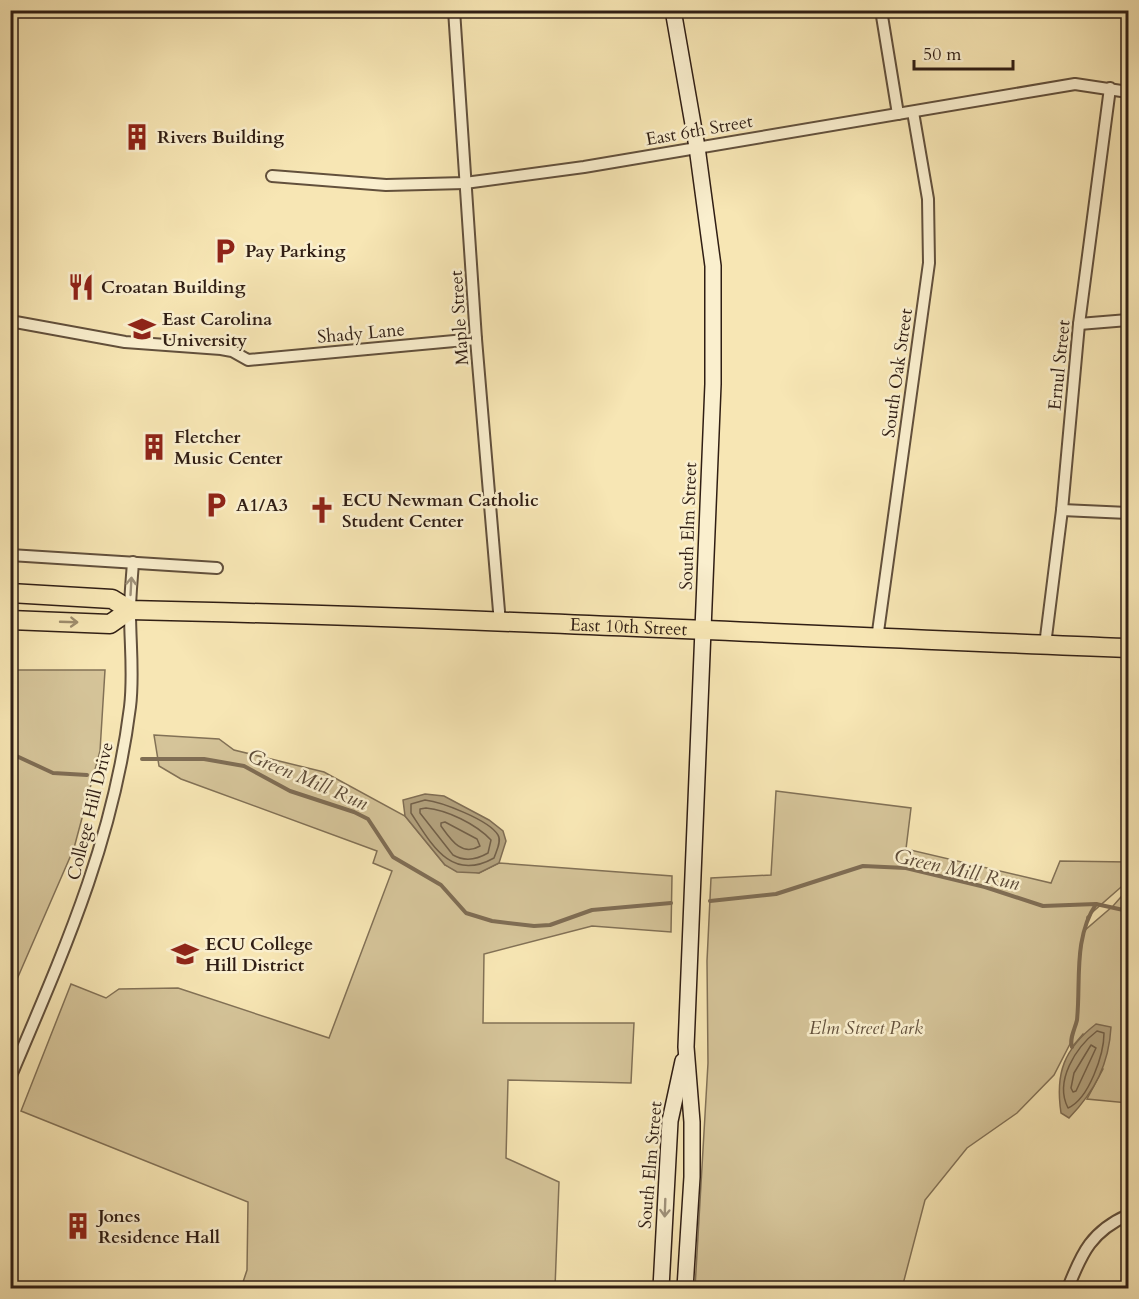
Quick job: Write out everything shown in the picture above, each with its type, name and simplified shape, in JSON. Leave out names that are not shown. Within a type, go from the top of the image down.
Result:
[{"type":"main road","name":"East 10th Street","points":[[10,593],[112,599],[130,610],[703,630],[1128,648]]},
{"type":"main road","points":[[10,620],[110,624],[130,610]]},
{"type":"street","name":"Maple Street","points":[[454,10],[476,339],[500,623]]},
{"type":"street","name":"South Elm Street","points":[[673,10],[697,147],[713,266],[713,384],[686,1047],[692,1122],[692,1177],[684,1288]]},
{"type":"street","points":[[880,10],[898,114]]},
{"type":"street","name":"East 6th Street","points":[[272,176],[386,185],[465,183],[584,167],[1075,84],[1128,92]]},
{"type":"street","name":"Ernul Street","points":[[1046,645],[1062,510],[1079,324],[1110,88]]},
{"type":"street","name":"South Oak Street","points":[[877,639],[929,262],[928,199],[913,112]]},
{"type":"street","points":[[1079,324],[1128,320]]},
{"type":"street","name":"Shady Lane","points":[[10,321],[125,342],[221,349],[232,351],[248,360],[476,339]]},
{"type":"street","points":[[1062,510],[1128,513]]},
{"type":"street","points":[[10,555],[217,568]]},
{"type":"street","name":"College Hill Drive","points":[[10,1078],[91,883],[104,838],[124,751],[130,707],[133,662],[130,610],[133,562]]},
{"type":"street","name":"South Elm Street","points":[[661,1288],[670,1121],[686,1047]]},
{"type":"street","points":[[670,1121],[692,1122]]},
{"type":"street","points":[[666,1174],[692,1177]]},
{"type":"street","points":[[1068,1288],[1091,1239],[1114,1221],[1128,1215]]},
{"type":"green space","points":[[11,670],[105,670],[100,751],[74,848],[11,993]]},
{"type":"green space","points":[[154,735],[219,739],[234,750],[324,772],[405,816],[445,865],[479,873],[499,863],[672,876],[671,932],[592,926],[484,954],[483,1023],[634,1023],[631,1083],[508,1080],[506,1158],[559,1182],[555,1288],[241,1288],[247,1270],[248,1202],[21,1111],[71,984],[106,998],[119,989],[178,988],[329,1038],[392,871],[373,863],[377,851],[181,779],[159,766]]},
{"type":"green space","name":"Elm Street Park","points":[[776,791],[911,808],[906,849],[1051,883],[1060,861],[1128,862],[1128,881],[1087,917],[1085,930],[1113,906],[1128,889],[1128,1103],[1087,1099],[1103,1069],[1083,1034],[1072,1047],[1070,1044],[1054,1075],[1017,1113],[967,1148],[925,1200],[902,1288],[695,1288],[708,1063],[707,961],[711,878],[771,875]]},
{"type":"water","points":[[425,794],[444,796],[489,820],[503,831],[506,841],[499,863],[479,873],[457,872],[445,865],[405,816],[403,800]]},
{"type":"water","points":[[1096,1024],[1111,1027],[1104,1065],[1086,1098],[1069,1118],[1061,1113],[1059,1099],[1064,1063],[1076,1043]]},
{"type":"waterway","name":"Green Mill Run","points":[[10,753],[53,773],[87,775]]},
{"type":"waterway","name":"Green Mill Run","points":[[142,759],[204,759],[244,766],[290,791],[354,812],[368,819],[393,857],[441,885],[466,913],[492,921],[534,926],[550,925],[592,910],[671,903]]},
{"type":"waterway","name":"Green Mill Run","points":[[710,901],[776,894],[863,866],[906,868],[985,887],[1043,906],[1096,904],[1128,911]]},
{"type":"waterway","points":[[1072,1047],[1072,1037],[1077,1020],[1081,946],[1084,931],[1096,904]]},
{"type":"place","name":"Rivers Building","points":[[137,137]]},
{"type":"place","name":"Pay Parking","points":[[225,251]]},
{"type":"place","name":"Croatan Building","points":[[81,287]]},
{"type":"place","name":"East Carolina University","points":[[142,329]]},
{"type":"place","name":"Fletcher Music Center","points":[[154,447]]},
{"type":"place","name":"A1/A3","points":[[216,505]]},
{"type":"place","name":"ECU Newman Catholic Student Center","points":[[322,510]]},
{"type":"place","name":"ECU College Hill District","points":[[185,954]]},
{"type":"place","name":"Jones Residence Hall","points":[[78,1226]]}]
